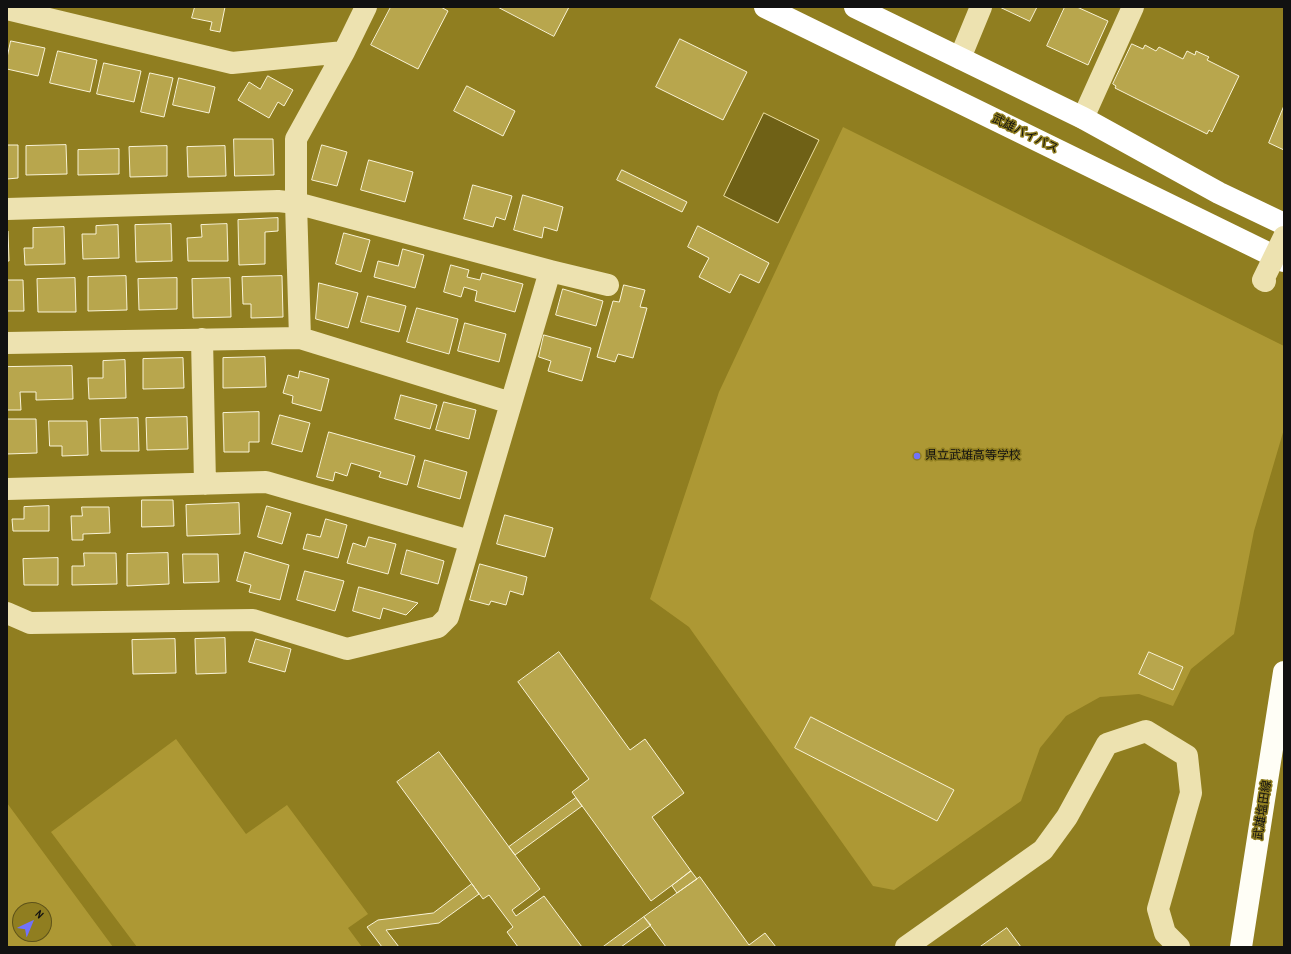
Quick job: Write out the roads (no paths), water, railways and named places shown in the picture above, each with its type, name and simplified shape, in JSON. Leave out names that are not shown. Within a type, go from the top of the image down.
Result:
[{"type":"highway","name":"武雄バイパス","points":[[765,7],[1284,261]]},
{"type":"highway","points":[[855,7],[1083,118],[1219,193],[1284,224]]},
{"type":"main road","name":"武雄塩田線","points":[[1241,947],[1284,672]]},
{"type":"street","points":[[300,338],[296,203],[296,139],[344,52],[366,7]]},
{"type":"street","points":[[960,58],[981,7]]},
{"type":"street","points":[[1083,118],[1133,7]]},
{"type":"street","points":[[7,10],[232,63],[344,52]]},
{"type":"street","points":[[7,209],[278,201],[296,203],[550,271],[608,285]]},
{"type":"street","points":[[1265,280],[1263,280],[1284,237]]},
{"type":"street","points":[[7,613],[30,623],[253,620],[347,649],[438,627],[448,617],[550,271]]},
{"type":"street","points":[[7,343],[300,338],[511,403]]},
{"type":"street","points":[[202,339],[205,484]]},
{"type":"street","points":[[7,489],[266,482],[470,541]]},
{"type":"street","points":[[906,947],[1043,850],[1067,817],[1107,744],[1146,731],[1187,756],[1191,793],[1158,909],[1165,933],[1179,947]]},
{"type":"place","name":"県立武雄高等学校","points":[[917,456]]}]
